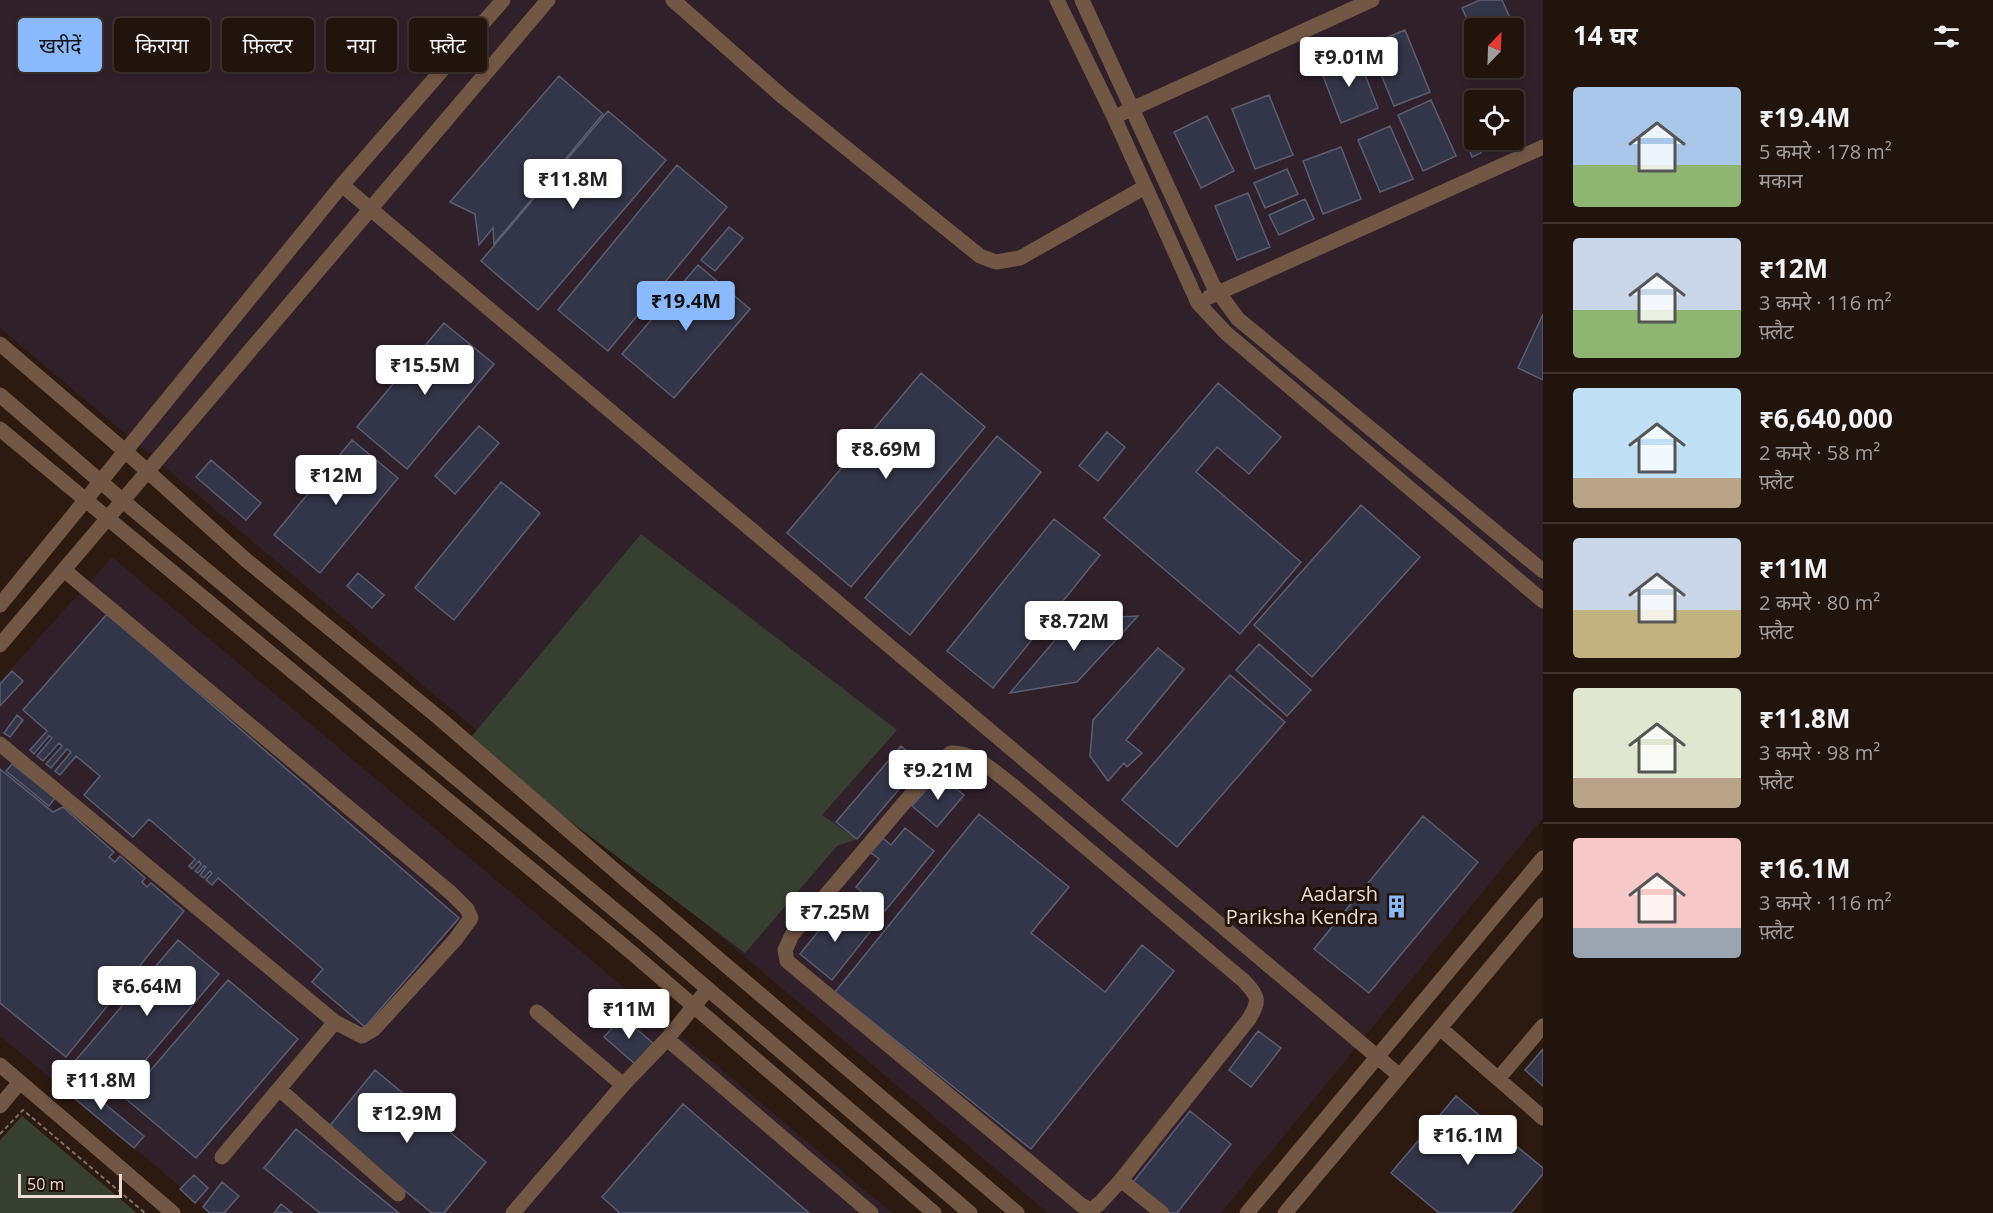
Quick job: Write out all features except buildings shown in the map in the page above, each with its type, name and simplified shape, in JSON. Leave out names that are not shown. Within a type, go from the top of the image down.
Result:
[{"type":"street","points":[[0,605],[342,185],[502,0]]},
{"type":"street","points":[[0,645],[548,0]]},
{"type":"street","points":[[673,0],[783,98],[980,256],[996,262],[1020,258],[1145,187]]},
{"type":"street","points":[[1057,0],[1114,117],[1198,303],[1226,333],[1543,602]]},
{"type":"street","points":[[1082,0],[1218,293],[1238,319],[1543,571]]},
{"type":"street","points":[[1114,117],[1372,0]]},
{"type":"street","points":[[1198,303],[1543,147]]},
{"type":"street","points":[[342,185],[1400,1076]]},
{"type":"street","points":[[0,344],[246,560],[438,717],[636,889],[1017,1213]]},
{"type":"street","points":[[0,395],[123,501],[708,989],[970,1213]]},
{"type":"street","points":[[0,429],[631,952],[693,1008],[934,1213]]},
{"type":"street","points":[[0,744],[335,1022],[362,1036],[374,1029],[471,918],[467,909],[451,893],[64,570]]},
{"type":"street","points":[[951,753],[963,753],[982,762],[1012,785],[1244,981],[1256,994],[1257,1005],[1249,1019],[1122,1180],[1091,1210],[1081,1205],[787,961],[785,950],[792,935],[938,764],[951,753]]},
{"type":"street","points":[[1246,1213],[1543,858]]},
{"type":"street","points":[[1285,1213],[1543,905]]},
{"type":"street","points":[[513,1213],[623,1084],[667,1039],[708,989]]},
{"type":"street","points":[[537,1012],[623,1084]]},
{"type":"street","points":[[222,1157],[335,1022]]},
{"type":"street","points":[[1498,1079],[1543,1026]]},
{"type":"street","points":[[1440,1028],[1543,1118]]},
{"type":"street","points":[[667,1039],[871,1213]]},
{"type":"street","points":[[0,1065],[173,1213]]},
{"type":"street","points":[[0,1106],[20,1082]]},
{"type":"street","points":[[279,1089],[398,1194]]},
{"type":"street","points":[[1122,1180],[1162,1213]]},
{"type":"path","points":[[0,1134],[23,1110],[145,1213]]},
{"type":"shaded area","points":[[0,0],[1543,0],[1543,818],[1221,1213],[1048,1213],[0,328]]},
{"type":"shaded area","points":[[112,557],[892,1213],[212,1213],[0,1036],[0,681]]},
{"type":"green space","points":[[641,534],[897,730],[822,815],[857,839],[837,846],[745,953],[466,743]]},
{"type":"green space","points":[[22,1116],[137,1213],[0,1213],[0,1140]]},
{"type":"place","name":"Aadarsh Pariksha Kendra","points":[[1396,906]]}]
